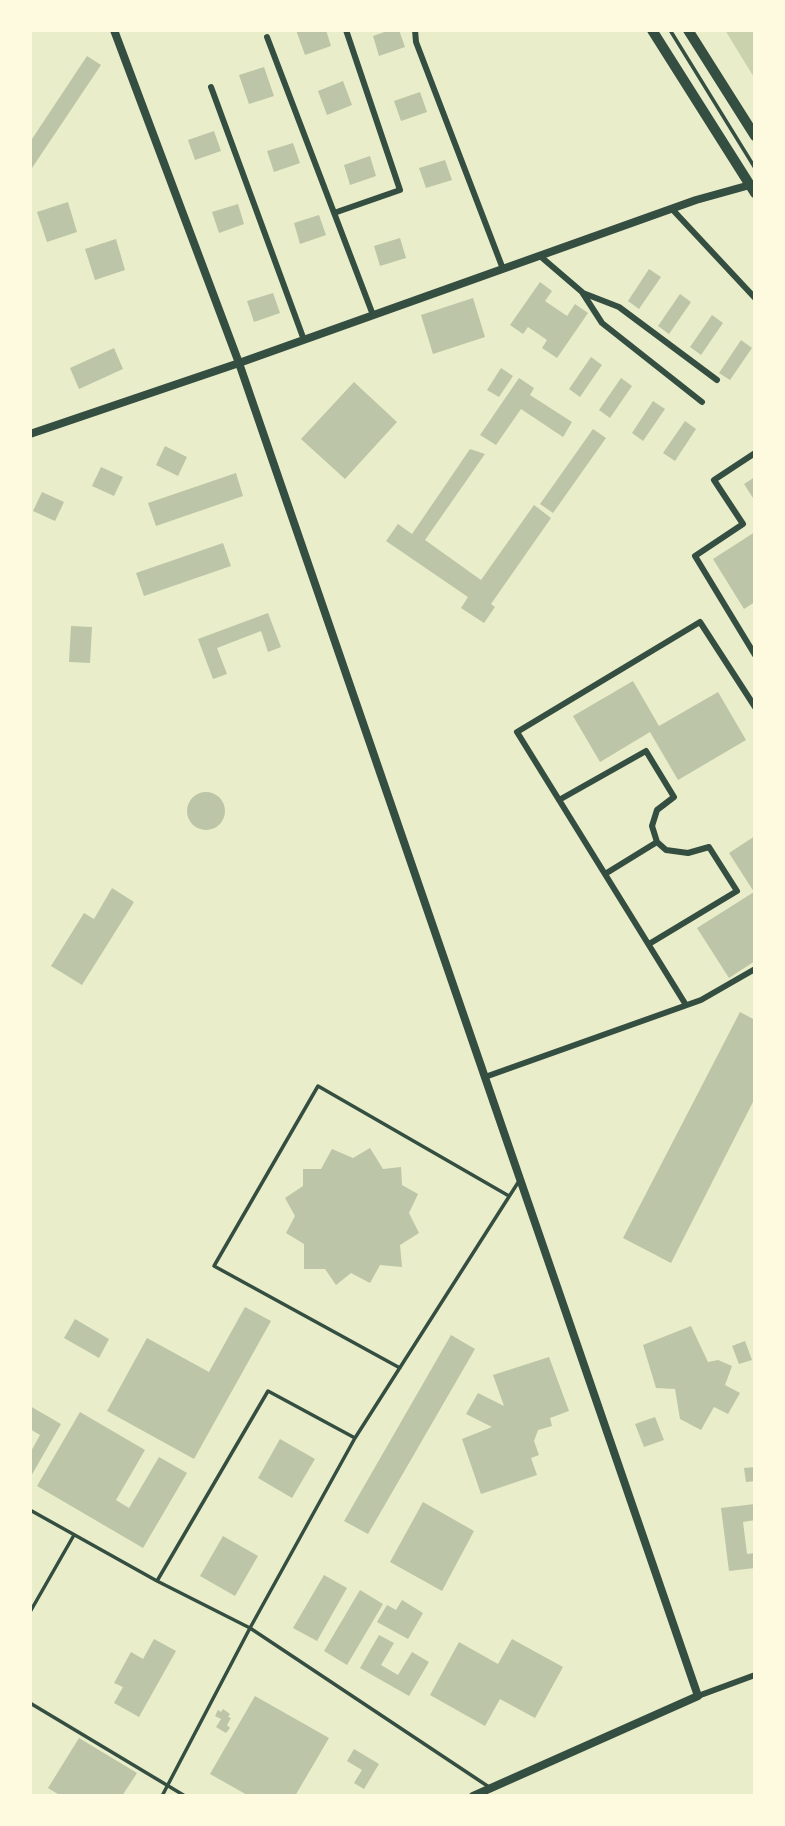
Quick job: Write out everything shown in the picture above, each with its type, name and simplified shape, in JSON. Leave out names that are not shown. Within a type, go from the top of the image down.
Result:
[{"type":"main road","points":[[652,30],[753,189]]},
{"type":"main road","points":[[688,30],[755,136]]},
{"type":"street","points":[[114,30],[239,363],[698,1696]]},
{"type":"street","points":[[334,213],[400,190],[346,30]]},
{"type":"street","points":[[415,30],[416,42],[503,269]]},
{"type":"street","points":[[267,37],[373,315]]},
{"type":"street","points":[[211,87],[304,340]]},
{"type":"street","points":[[30,434],[239,363],[672,209],[753,189]]},
{"type":"street","points":[[672,209],[755,298]]},
{"type":"street","points":[[540,256],[582,292],[601,323],[702,402]]},
{"type":"street","points":[[582,292],[619,307],[717,380]]},
{"type":"street","points":[[755,453],[714,480],[743,524],[695,556],[755,655]]},
{"type":"street","points":[[687,1005],[517,732],[700,622],[755,707]]},
{"type":"street","points":[[559,800],[646,751],[674,797],[657,810],[652,826],[657,842],[666,850],[688,852],[709,847],[737,891],[649,944]]},
{"type":"street","points":[[605,874],[657,842]]},
{"type":"street","points":[[485,1077],[701,1000],[755,969]]},
{"type":"street","points":[[473,1796],[698,1696],[755,1675]]},
{"type":"lane","points":[[670,30],[755,168]]},
{"type":"lane","points":[[400,1368],[214,1266],[318,1086],[509,1196]]},
{"type":"lane","points":[[162,1796],[250,1628],[355,1438],[520,1179]]},
{"type":"lane","points":[[157,1581],[268,1391],[355,1438]]},
{"type":"lane","points":[[30,1510],[157,1581],[250,1628],[490,1788]]},
{"type":"lane","points":[[30,1612],[74,1535]]},
{"type":"lane","points":[[30,1703],[185,1796]]},
{"type":"green space","points":[[725,30],[755,30],[755,79]]},
{"type":"building","points":[[296,30],[326,30],[331,46],[305,55]]},
{"type":"building","points":[[399,30],[405,47],[379,56],[373,36]]},
{"type":"building","points":[[87,56],[101,65],[30,171],[30,142]]},
{"type":"building","points":[[264,67],[274,96],[249,104],[239,75]]},
{"type":"building","points":[[343,81],[352,105],[327,115],[318,91]]},
{"type":"building","points":[[420,92],[427,112],[401,121],[394,101]]},
{"type":"building","points":[[214,131],[221,151],[195,160],[188,140]]},
{"type":"building","points":[[293,143],[300,163],[274,172],[267,151]]},
{"type":"building","points":[[370,156],[376,176],[350,185],[344,165]]},
{"type":"building","points":[[445,160],[452,180],[426,188],[419,168]]},
{"type":"building","points":[[68,202],[77,232],[47,242],[37,212]]},
{"type":"building","points":[[238,204],[244,224],[219,233],[212,212]]},
{"type":"building","points":[[319,215],[326,235],[300,244],[294,223]]},
{"type":"building","points":[[400,238],[406,258],[380,266],[374,246]]},
{"type":"building","points":[[116,239],[125,270],[95,280],[85,249]]},
{"type":"building","points":[[649,269],[661,277],[639,309],[628,301]]},
{"type":"building","points":[[540,282],[552,291],[545,301],[567,316],[575,304],[588,313],[557,358],[542,348],[547,340],[528,327],[523,334],[510,325]]},
{"type":"building","points":[[273,293],[280,313],[254,322],[247,301]]},
{"type":"building","points":[[680,294],[691,302],[669,334],[658,326]]},
{"type":"building","points":[[473,298],[485,337],[433,354],[421,315]]},
{"type":"building","points":[[712,315],[723,323],[701,355],[690,347]]},
{"type":"building","points":[[741,340],[752,348],[730,380],[719,373]]},
{"type":"building","points":[[114,348],[123,369],[79,389],[70,368]]},
{"type":"building","points":[[591,357],[602,365],[580,397],[569,389]]},
{"type":"building","points":[[501,368],[513,376],[499,397],[487,390]]},
{"type":"building","points":[[519,378],[534,388],[530,395],[572,422],[563,437],[521,409],[496,445],[480,435]]},
{"type":"building","points":[[621,378],[632,386],[610,418],[599,410]]},
{"type":"building","points":[[354,382],[397,422],[345,479],[301,439]]},
{"type":"building","points":[[653,401],[665,409],[643,441],[632,433]]},
{"type":"building","points":[[685,421],[696,429],[675,461],[663,453]]},
{"type":"building","points":[[593,429],[606,438],[553,513],[540,504]]},
{"type":"building","points":[[165,446],[187,457],[178,476],[156,465]]},
{"type":"building","points":[[470,449],[485,454],[425,540],[481,580],[534,505],[551,518],[491,604],[495,607],[484,623],[461,608],[468,597],[386,541],[398,524],[412,534]]},
{"type":"building","points":[[101,467],[123,477],[114,496],[92,486]]},
{"type":"building","points":[[236,473],[243,496],[156,526],[148,503]]},
{"type":"building","points":[[755,477],[755,501],[744,484]]},
{"type":"building","points":[[42,492],[64,502],[55,521],[33,511]]},
{"type":"building","points":[[755,532],[755,602],[744,609],[713,559]]},
{"type":"building","points":[[223,543],[231,566],[144,596],[136,573]]},
{"type":"building","points":[[268,613],[281,647],[268,652],[261,631],[217,648],[227,674],[213,679],[198,639]]},
{"type":"building","points":[[71,626],[92,627],[90,663],[69,662]]},
{"type":"building","points":[[633,681],[659,726],[718,692],[746,740],[678,780],[650,732],[600,762],[573,716]]},
{"type":"building","points":[[206,792],[219,798],[225,811],[219,824],[206,830],[193,824],[187,811],[193,798]]},
{"type":"building","points":[[755,836],[755,961],[729,978],[697,928],[754,892],[729,853]]},
{"type":"building","points":[[112,888],[134,902],[82,985],[51,966],[84,913],[94,919]]},
{"type":"building","points":[[740,1012],[755,1020],[755,1098],[671,1263],[623,1238]]},
{"type":"building","points":[[370,1148],[383,1169],[401,1167],[402,1185],[418,1194],[409,1213],[419,1233],[400,1245],[402,1267],[380,1265],[370,1283],[351,1273],[336,1285],[325,1269],[304,1269],[304,1244],[286,1233],[295,1216],[285,1198],[303,1186],[303,1169],[321,1169],[332,1149],[353,1158]]},
{"type":"building","points":[[245,1307],[271,1321],[194,1459],[107,1411],[147,1338],[209,1372]]},
{"type":"building","points":[[75,1319],[109,1339],[99,1358],[64,1338]]},
{"type":"building","points":[[691,1326],[708,1362],[718,1360],[732,1366],[725,1385],[740,1393],[728,1414],[714,1407],[701,1430],[680,1419],[675,1389],[656,1388],[643,1345]]},
{"type":"building","points":[[451,1335],[475,1349],[368,1534],[344,1521]]},
{"type":"building","points":[[745,1341],[752,1360],[739,1364],[732,1346]]},
{"type":"building","points":[[549,1357],[569,1411],[550,1418],[552,1426],[538,1430],[534,1441],[539,1455],[531,1458],[537,1475],[481,1494],[462,1439],[492,1427],[466,1414],[478,1393],[504,1406],[493,1375]]},
{"type":"building","points":[[30,1406],[61,1424],[30,1478],[30,1453],[40,1435],[30,1429]]},
{"type":"building","points":[[80,1412],[145,1450],[116,1500],[129,1508],[159,1457],[187,1473],[143,1548],[37,1486]]},
{"type":"building","points":[[655,1417],[664,1440],[644,1447],[635,1424]]},
{"type":"building","points":[[280,1439],[315,1459],[292,1498],[258,1478]]},
{"type":"building","points":[[755,1467],[755,1481],[746,1482],[744,1468]]},
{"type":"building","points":[[423,1502],[474,1531],[442,1591],[390,1562]]},
{"type":"building","points":[[755,1504],[755,1520],[743,1522],[747,1554],[755,1553],[755,1568],[729,1571],[721,1508]]},
{"type":"building","points":[[223,1536],[258,1556],[235,1596],[200,1576]]},
{"type":"building","points":[[324,1575],[347,1588],[317,1641],[293,1628]]},
{"type":"building","points":[[360,1590],[383,1604],[347,1665],[324,1651]]},
{"type":"building","points":[[402,1600],[423,1613],[408,1639],[377,1622],[387,1605],[396,1610]]},
{"type":"building","points":[[379,1635],[394,1643],[381,1665],[398,1675],[412,1652],[429,1662],[409,1696],[360,1668]]},
{"type":"building","points":[[154,1639],[176,1651],[139,1717],[114,1703],[123,1687],[114,1683],[131,1652],[143,1659]]},
{"type":"building","points":[[512,1639],[563,1667],[535,1718],[500,1699],[485,1726],[430,1695],[459,1642],[498,1664]]},
{"type":"building","points":[[255,1696],[329,1738],[295,1796],[249,1796],[210,1774]]},
{"type":"building","points":[[223,1709],[231,1718],[227,1725],[230,1728],[226,1733],[216,1727],[221,1719],[215,1716],[218,1710],[221,1712]]},
{"type":"building","points":[[79,1738],[137,1773],[122,1796],[61,1796],[48,1788]]},
{"type":"building","points":[[354,1749],[379,1764],[364,1789],[354,1783],[362,1770],[347,1761]]}]
